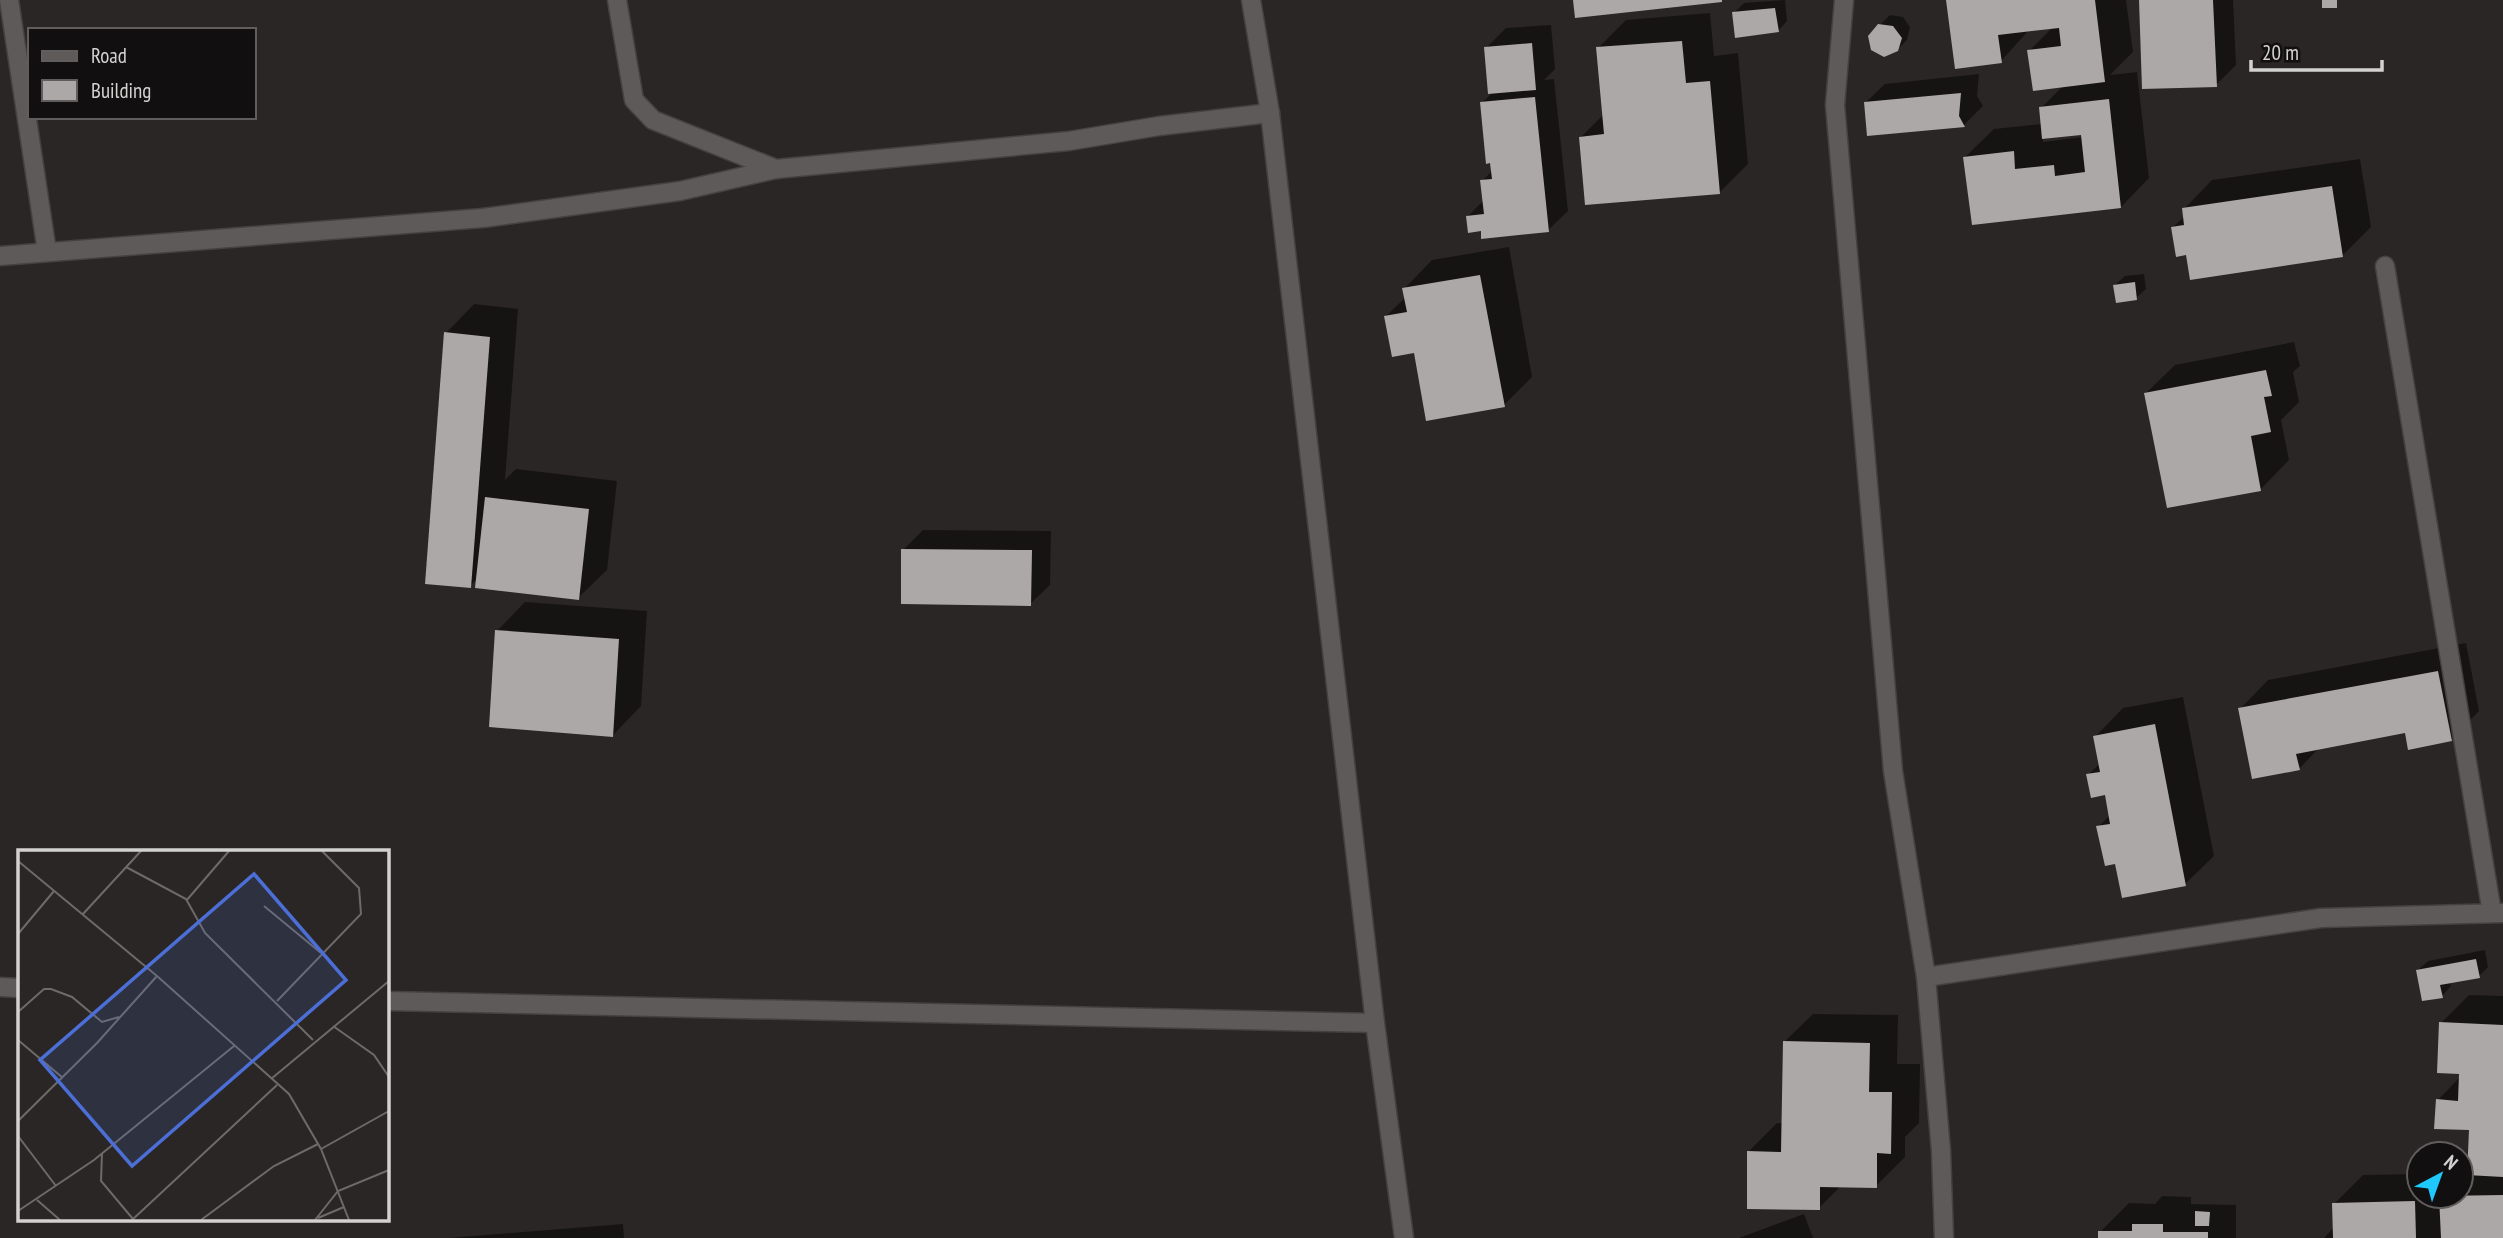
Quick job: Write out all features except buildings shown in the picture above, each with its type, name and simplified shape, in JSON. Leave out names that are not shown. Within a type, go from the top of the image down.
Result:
[{"type":"street","points":[[9,0],[47,252]]},
{"type":"street","points":[[617,0],[634,100],[653,120],[776,169]]},
{"type":"street","points":[[1251,0],[1270,113],[1375,1023],[1404,1238]]},
{"type":"street","points":[[1844,0],[1836,119],[1893,771],[1926,977],[1941,1151],[1944,1238]]},
{"type":"street","points":[[0,256],[483,218],[680,191],[776,169],[1069,141],[1159,126],[1270,113]]},
{"type":"street","points":[[1926,977],[2320,918],[2498,913],[2385,266]]},
{"type":"street","points":[[0,987],[18,988]]},
{"type":"street","points":[[388,1001],[1375,1023]]}]
